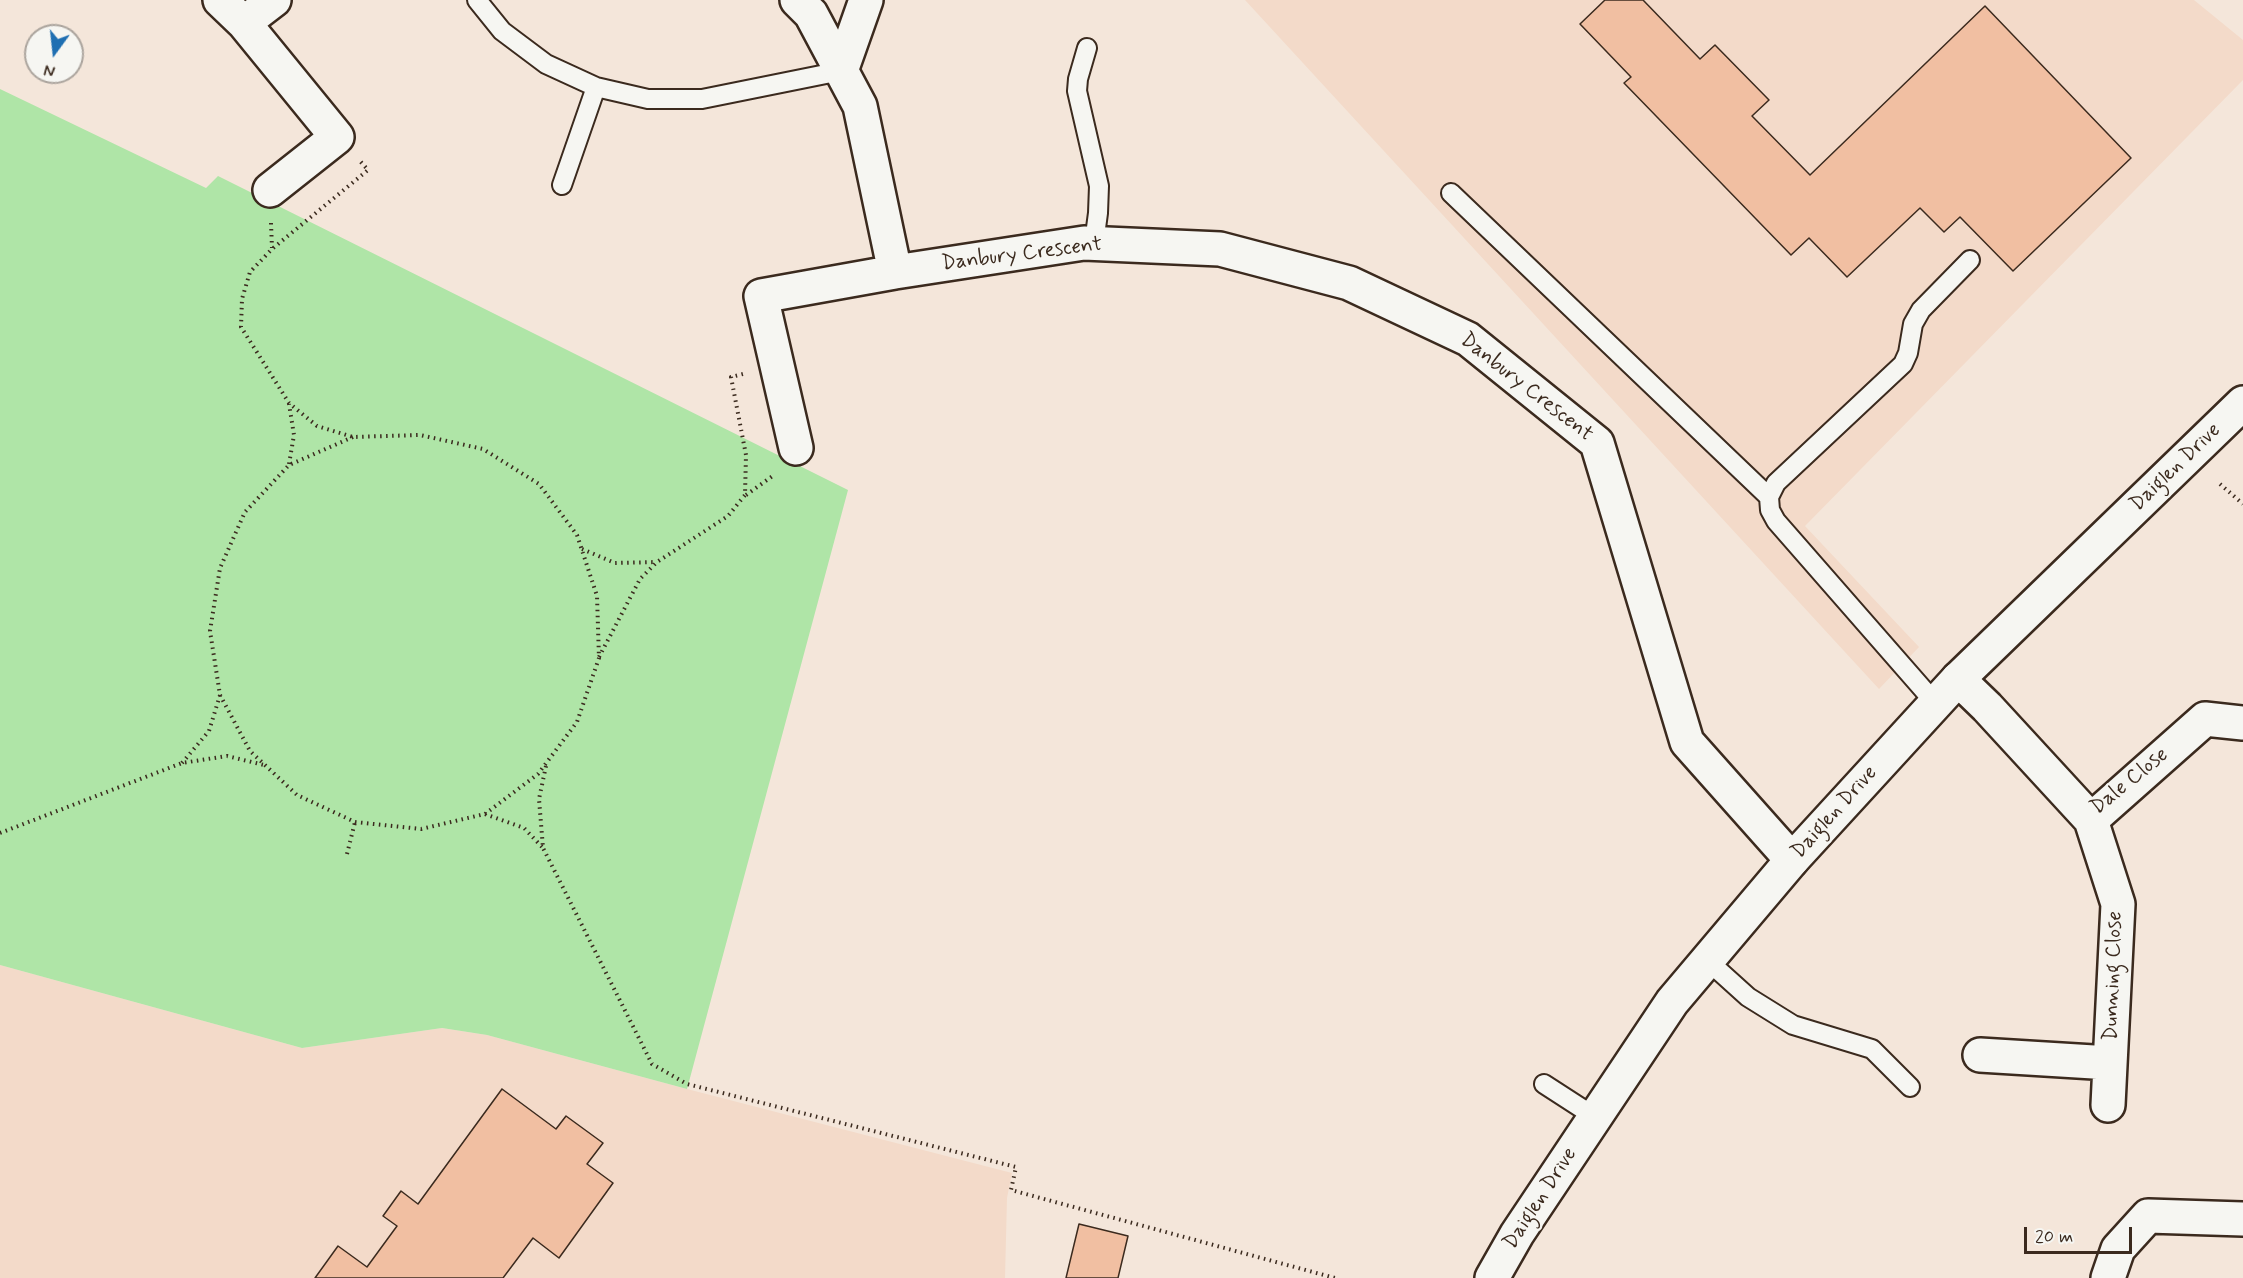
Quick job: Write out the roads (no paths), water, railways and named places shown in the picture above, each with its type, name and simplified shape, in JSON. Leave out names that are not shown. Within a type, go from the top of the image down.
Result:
[{"type":"street","points":[[220,0],[244,23],[337,137],[270,190]]},
{"type":"street","points":[[244,23],[274,0]]},
{"type":"street","points":[[797,0],[812,14],[860,106],[895,272]]},
{"type":"street","points":[[841,71],[866,0]]},
{"type":"street","name":"Danbury Crescent","points":[[796,448],[761,296],[895,272],[1084,243],[1220,249],[1348,283],[1468,339],[1597,442],[1687,742],[1792,860]]},
{"type":"street","name":"Daiglen Drive","points":[[1492,1278],[1517,1234],[1672,1002],[1792,860],[1958,679],[2243,403]]},
{"type":"street","name":"Dale Close","points":[[1958,679],[1987,707],[2091,820],[2205,719],[2243,723]]},
{"type":"street","name":"Dunning Close","points":[[2091,820],[2118,904],[2108,1105]]},
{"type":"street","name":"Dunning Close","points":[[1980,1055],[2110,1064]]},
{"type":"street","points":[[2108,1278],[2118,1249],[2148,1216],[2243,1219]]},
{"type":"lane","points":[[477,0],[502,31],[546,64],[596,87],[648,99],[702,99],[841,71]]},
{"type":"lane","points":[[1087,48],[1077,91],[1099,186],[1094,243]]},
{"type":"lane","points":[[562,185],[596,87]]},
{"type":"lane","points":[[1451,193],[1769,497]]},
{"type":"lane","points":[[1936,704],[1776,521],[1770,510],[1769,497],[1776,483],[1903,364],[1908,353],[1913,324],[1921,310],[1970,260]]},
{"type":"lane","points":[[1707,960],[1748,997],[1793,1025],[1872,1049],[1910,1087]]},
{"type":"lane","points":[[1544,1084],[1595,1117]]}]
